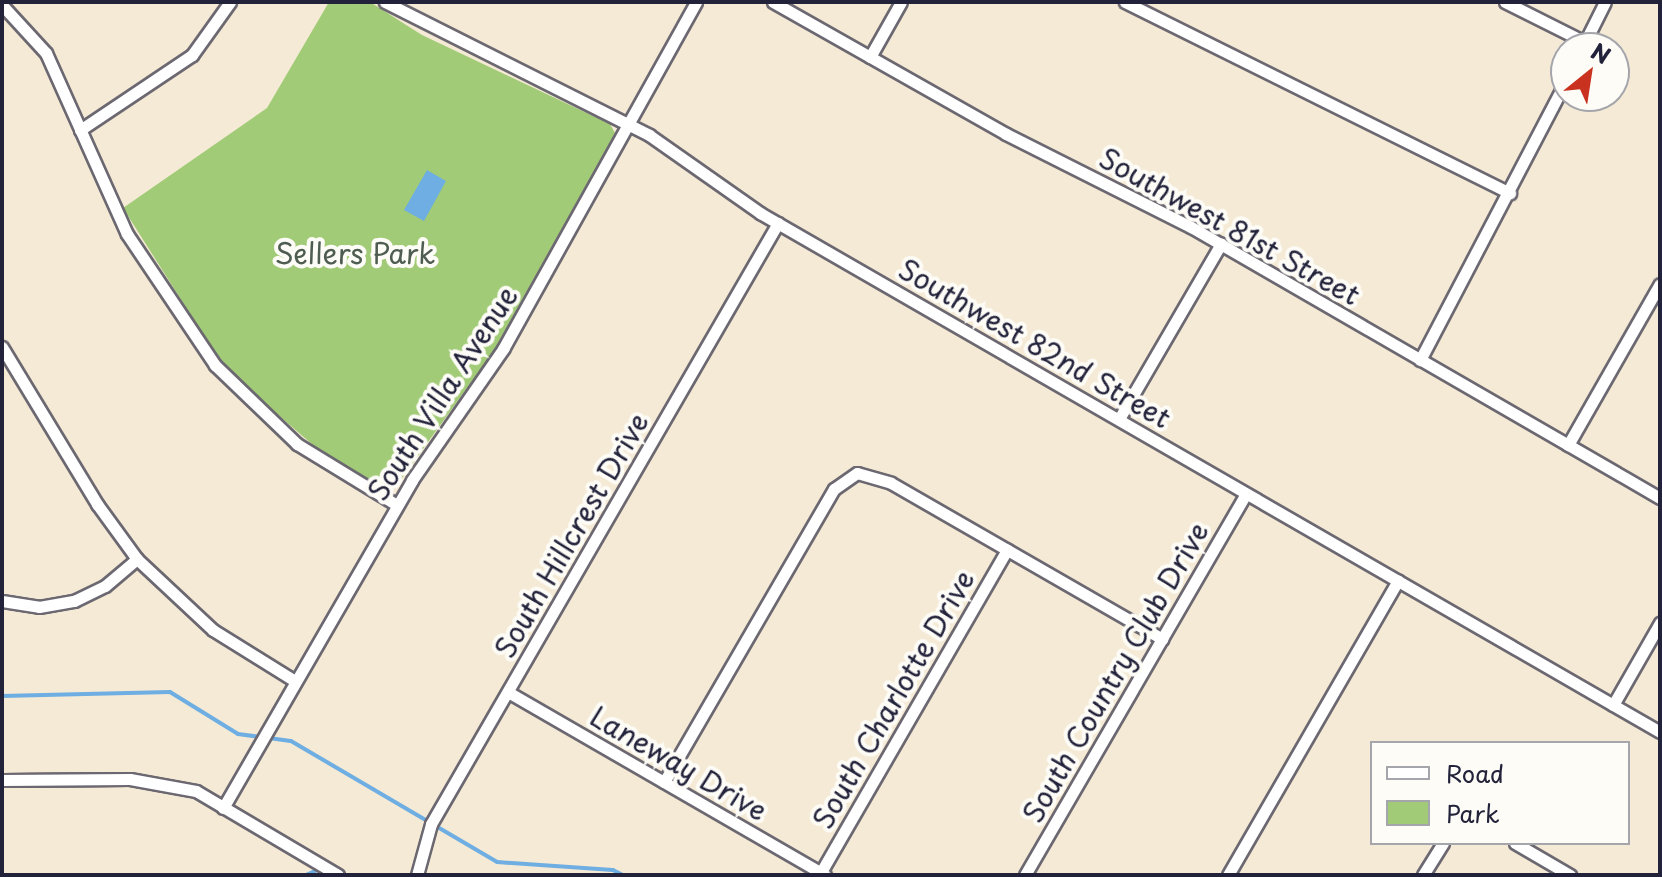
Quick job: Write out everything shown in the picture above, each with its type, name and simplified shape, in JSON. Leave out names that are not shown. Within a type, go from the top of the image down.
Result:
[{"type":"street","points":[[80,130],[192,55],[230,2]]},
{"type":"street","name":"Southwest 82nd Street","points":[[385,2],[443,36],[560,87],[629,124],[778,223],[1660,732]]},
{"type":"street","name":"South Villa Avenue","points":[[223,808],[397,505],[497,359],[696,2]]},
{"type":"street","name":"Southwest 81st Street","points":[[773,2],[1221,244],[1660,498]]},
{"type":"street","points":[[870,57],[901,2]]},
{"type":"street","points":[[1125,2],[1510,193]]},
{"type":"street","points":[[1505,2],[1560,32]]},
{"type":"street","points":[[1590,32],[1605,2]]},
{"type":"street","points":[[2,5],[46,53],[127,234],[215,365],[297,444],[397,505]]},
{"type":"street","points":[[1420,360],[1550,112]]},
{"type":"street","name":"South Hillcrest Drive","points":[[417,875],[423,843],[437,813],[778,223]]},
{"type":"street","points":[[1119,419],[1221,244]]},
{"type":"street","points":[[1568,445],[1660,284]]},
{"type":"street","points":[[2,347],[97,504],[137,559],[213,630],[295,681]]},
{"type":"street","points":[[664,782],[821,511],[849,476],[862,472],[880,477],[1162,639]]},
{"type":"street","name":"South Country Club Drive","points":[[1025,875],[1246,494]]},
{"type":"street","name":"South Charlotte Drive","points":[[824,874],[1007,550]]},
{"type":"street","points":[[2,601],[39,607],[74,601],[105,586],[137,559]]},
{"type":"street","points":[[1228,875],[1398,581]]},
{"type":"street","points":[[1613,705],[1660,623]]},
{"type":"street","name":"Laneway Drive","points":[[508,692],[824,874]]},
{"type":"street","points":[[2,780],[130,779],[196,791],[338,875]]},
{"type":"street","points":[[1423,875],[1442,845]]},
{"type":"street","points":[[1518,845],[1570,875]]},
{"type":"green space","name":"Sellers Park","points":[[329,2],[370,2],[422,35],[610,124],[615,133],[493,352],[394,489],[381,488],[321,452],[238,380],[211,347],[123,208],[267,108]]},
{"type":"water","points":[[427,170],[446,181],[424,221],[404,210]]},
{"type":"waterway","points":[[2,696],[170,692],[238,734],[291,741],[497,862],[613,870],[623,875]]},
{"type":"waterway","points":[[306,875],[322,868]]}]
